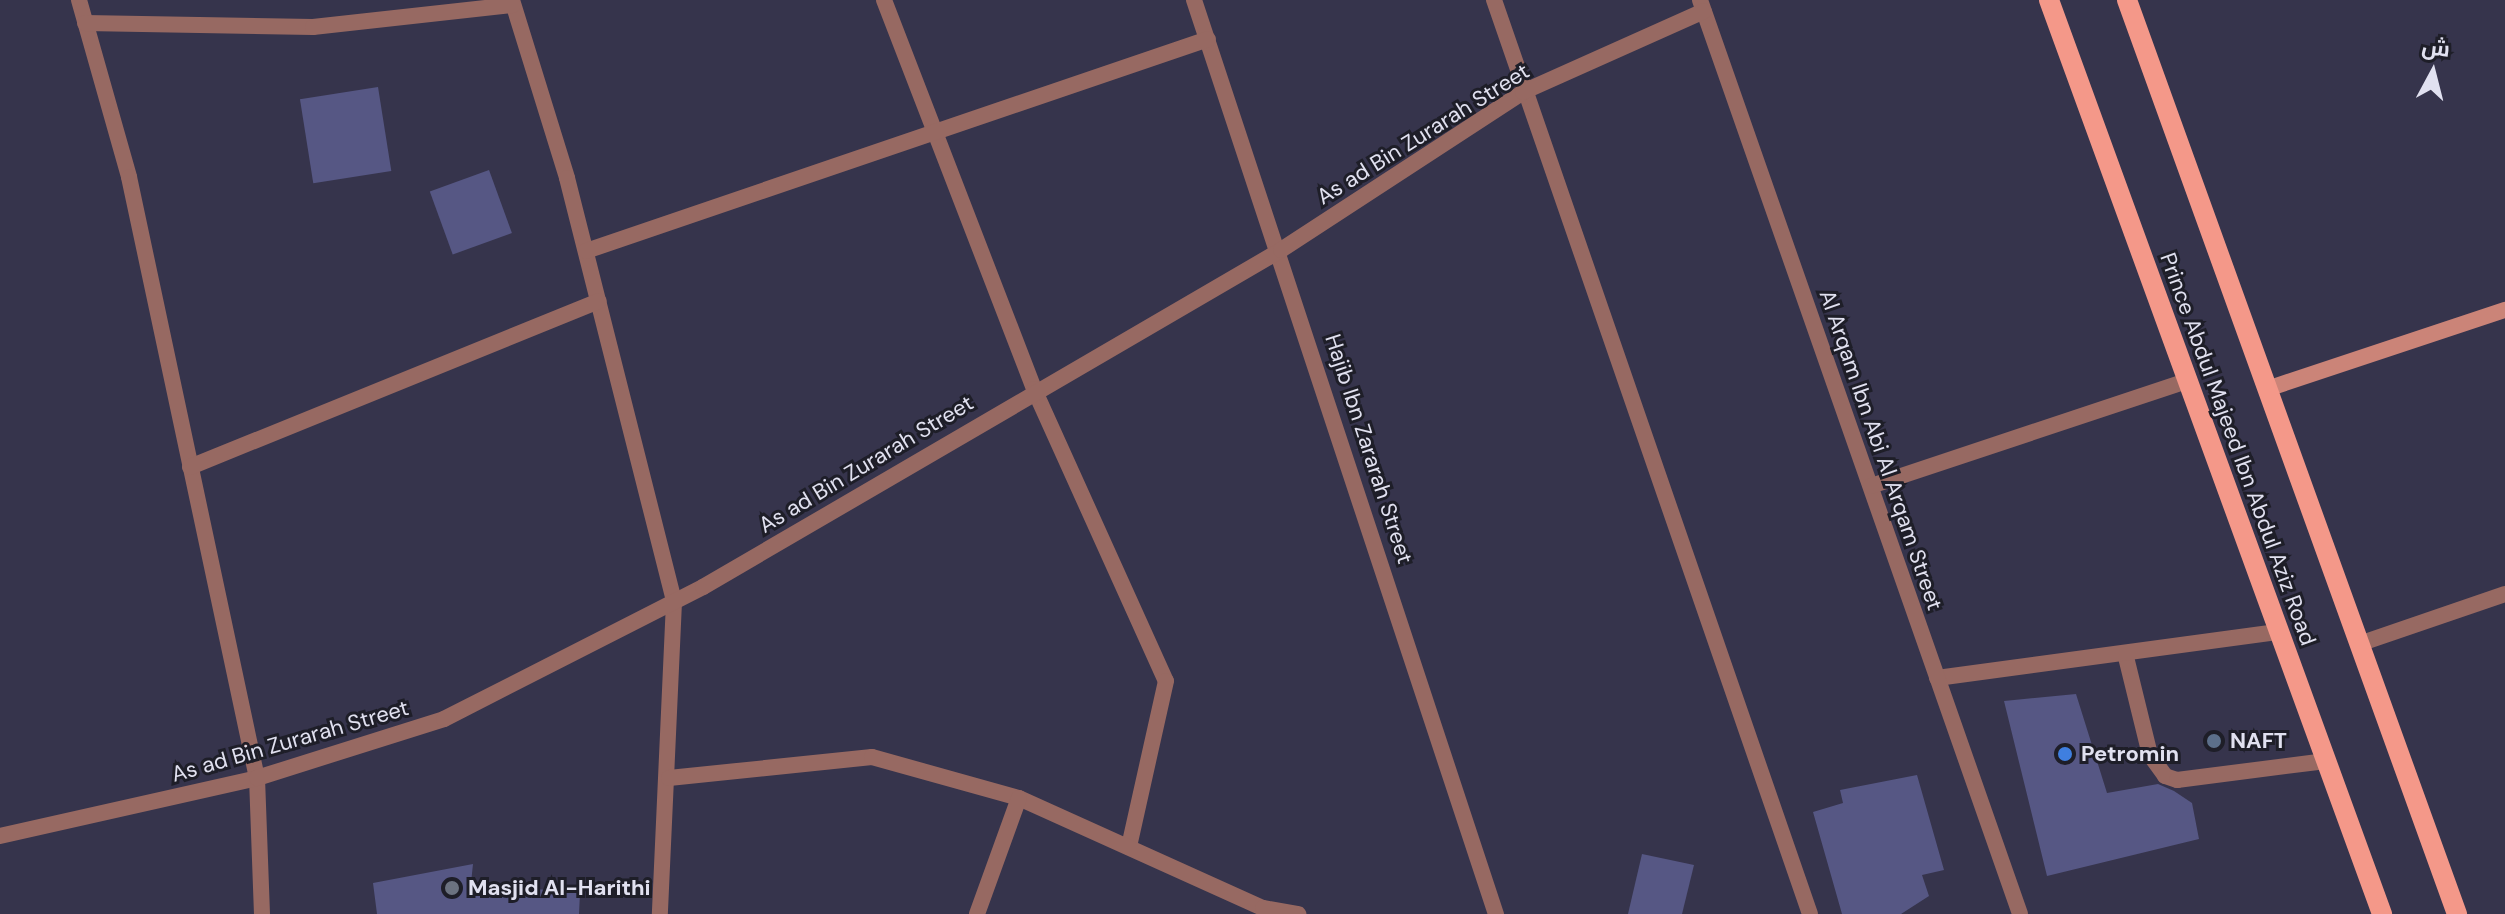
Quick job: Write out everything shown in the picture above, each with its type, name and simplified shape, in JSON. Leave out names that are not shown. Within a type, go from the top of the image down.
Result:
[{"type":"main road","name":"Prince Abdul Majeed Ibn Abdul Aziz Road","points":[[2049,0],[2382,914]]},
{"type":"main road","points":[[2127,0],[2457,914]]},
{"type":"street","points":[[79,0],[129,177],[257,778],[262,914]]},
{"type":"street","points":[[884,0],[1034,389],[1166,681],[1129,847]]},
{"type":"street","name":"Hajib Ibn Zararah Street","points":[[1194,0],[1281,250],[1496,914]]},
{"type":"street","points":[[1494,0],[1523,92],[1810,914]]},
{"type":"street","points":[[85,23],[313,27],[513,3],[586,251],[674,602],[669,778],[660,914]]},
{"type":"street","name":"As ad Bin Zurarah Street","points":[[0,836],[257,778],[444,719],[674,602],[1034,389],[1281,250],[1523,92],[1702,6]]},
{"type":"street","name":"Al Arqam Ibn Abi Al Arqam Street","points":[[1702,6],[2020,914]]},
{"type":"street","points":[[586,251],[1208,39]]},
{"type":"street","points":[[190,467],[599,301]]},
{"type":"street","points":[[2267,389],[2505,310]]},
{"type":"street","points":[[1871,486],[2187,381]]},
{"type":"street","points":[[2359,644],[2505,594]]},
{"type":"street","points":[[1937,678],[2279,632]]},
{"type":"street","points":[[2125,653],[2150,755],[2165,776],[2177,780],[2326,761]]},
{"type":"street","points":[[669,778],[872,757],[1019,798],[1262,911],[1298,914]]},
{"type":"street","points":[[977,914],[1019,798]]},
{"type":"building","points":[[378,87],[391,171],[313,183],[300,99]]},
{"type":"building","points":[[489,170],[512,233],[453,255],[430,192]]},
{"type":"building","points":[[2076,694],[2107,793],[2158,784],[2174,791],[2192,803],[2199,839],[2047,876],[2004,701]]},
{"type":"building","points":[[1917,775],[1944,870],[1922,875],[1929,896],[1901,914],[1842,914],[1813,812],[1843,803],[1840,790]]},
{"type":"building","points":[[1642,854],[1694,865],[1682,914],[1628,914]]},
{"type":"building","name":"Masjid Al-Harithi","points":[[473,864],[471,883],[580,893],[579,914],[377,914],[373,883]]},
{"type":"place","name":"NAFT","points":[[2214,741]]},
{"type":"place","name":"Petromin","points":[[2065,754]]},
{"type":"place","name":"Masjid Al-Harithi","points":[[452,888]]}]
